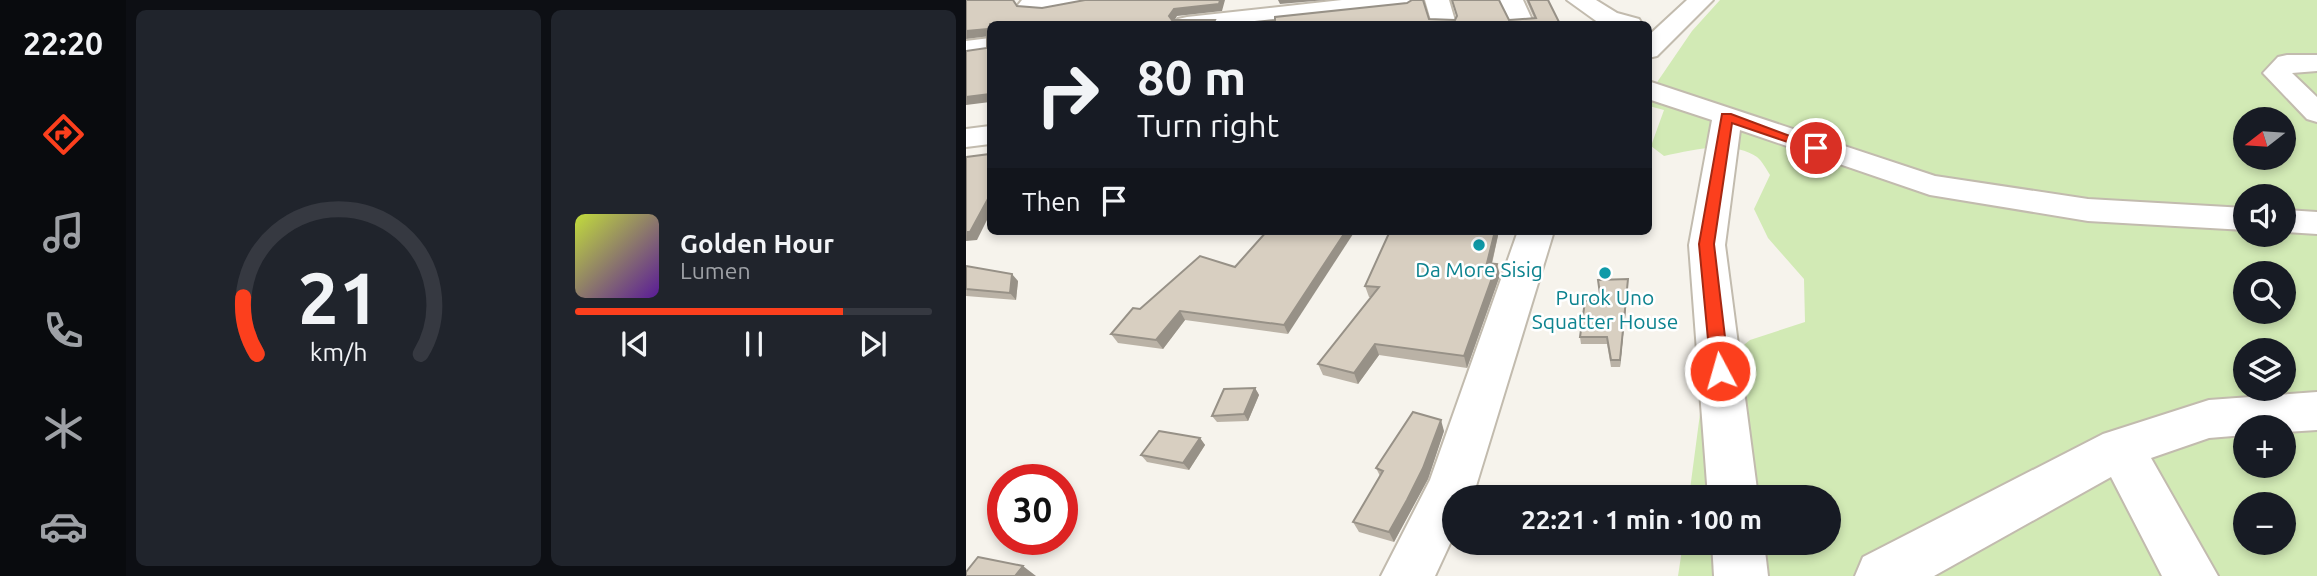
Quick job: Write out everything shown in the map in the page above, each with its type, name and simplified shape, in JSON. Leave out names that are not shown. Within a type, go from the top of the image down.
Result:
[{"type":"street","points":[[1017,21],[1032,3],[1080,0]]},
{"type":"street","points":[[1220,21],[1247,9],[1290,19],[1362,15],[1408,0]]},
{"type":"street","points":[[1437,0],[1443,21]]},
{"type":"street","points":[[1511,0],[1521,21]]},
{"type":"street","points":[[1579,0],[1608,18],[1619,21]]},
{"type":"street","points":[[1653,38],[1701,0]]},
{"type":"street","points":[[966,49],[987,46]]},
{"type":"street","points":[[2317,63],[2287,63],[2277,73],[2317,113]]},
{"type":"street","points":[[1652,90],[1930,185],[2088,210],[2233,218]]},
{"type":"street","points":[[1727,117],[1707,244],[1732,485]]},
{"type":"street","points":[[2296,222],[2317,223]]},
{"type":"street","points":[[1408,576],[1452,486],[1535,235]]},
{"type":"street","points":[[1882,576],[2120,448],[2209,419],[2311,419]]},
{"type":"street","points":[[2120,448],[2191,576]]},
{"type":"street","points":[[1739,555],[1741,576]]},
{"type":"green space","points":[[1720,0],[2317,0],[2317,576],[1678,576],[1681,555],[1841,555],[1841,485],[1691,485],[1705,376],[1750,340],[1805,322],[1804,279],[1768,238],[1754,209],[1770,175],[1761,161],[1747,152],[1724,148],[1664,156],[1652,147],[1652,143],[1664,110],[1652,107],[1652,90],[1692,31]]},
{"type":"building","points":[[966,0],[1013,0],[1017,6],[1042,8],[1085,0],[1220,0],[1219,4],[1174,9],[1169,16],[1172,20],[1214,21],[987,21],[987,29],[966,31]]},
{"type":"building","points":[[1423,0],[1429,19],[1455,20],[1457,16],[1452,0],[1499,0],[1509,20],[1536,18],[1528,0],[1548,0],[1558,21],[1265,21],[1275,20],[1275,17]]},
{"type":"building","points":[[987,48],[987,94],[966,97],[966,51]]},
{"type":"building","points":[[987,154],[987,201],[970,232],[966,232],[966,157]]},
{"type":"building","points":[[1263,235],[1343,235],[1284,325],[1180,311],[1156,340],[1111,334],[1133,308],[1140,309],[1200,256],[1235,267]]},
{"type":"building","points":[[1388,235],[1494,235],[1487,263],[1497,264],[1464,356],[1375,344],[1354,373],[1318,364],[1379,287],[1365,286]]},
{"type":"building","points":[[966,266],[1012,274],[1010,293],[966,289]]},
{"type":"building","points":[[1628,279],[1620,360],[1611,360],[1607,337],[1580,337],[1585,301],[1601,301],[1598,280]]},
{"type":"building","points":[[1255,388],[1244,414],[1212,416],[1224,389]]},
{"type":"building","points":[[1413,412],[1441,420],[1423,468],[1407,500],[1389,532],[1353,522],[1383,471],[1376,468]]},
{"type":"building","points":[[1159,431],[1200,438],[1183,463],[1141,455]]},
{"type":"building","points":[[978,557],[1023,566],[1015,576],[966,576],[966,572]]},
{"type":"place","name":"Da More Sisig","points":[[1479,245]]},
{"type":"place","name":"Purok Uno Squatter House","points":[[1605,273]]},
{"type":"route","points":[[1720,371],[1707,244],[1727,117],[1816,148]]}]
